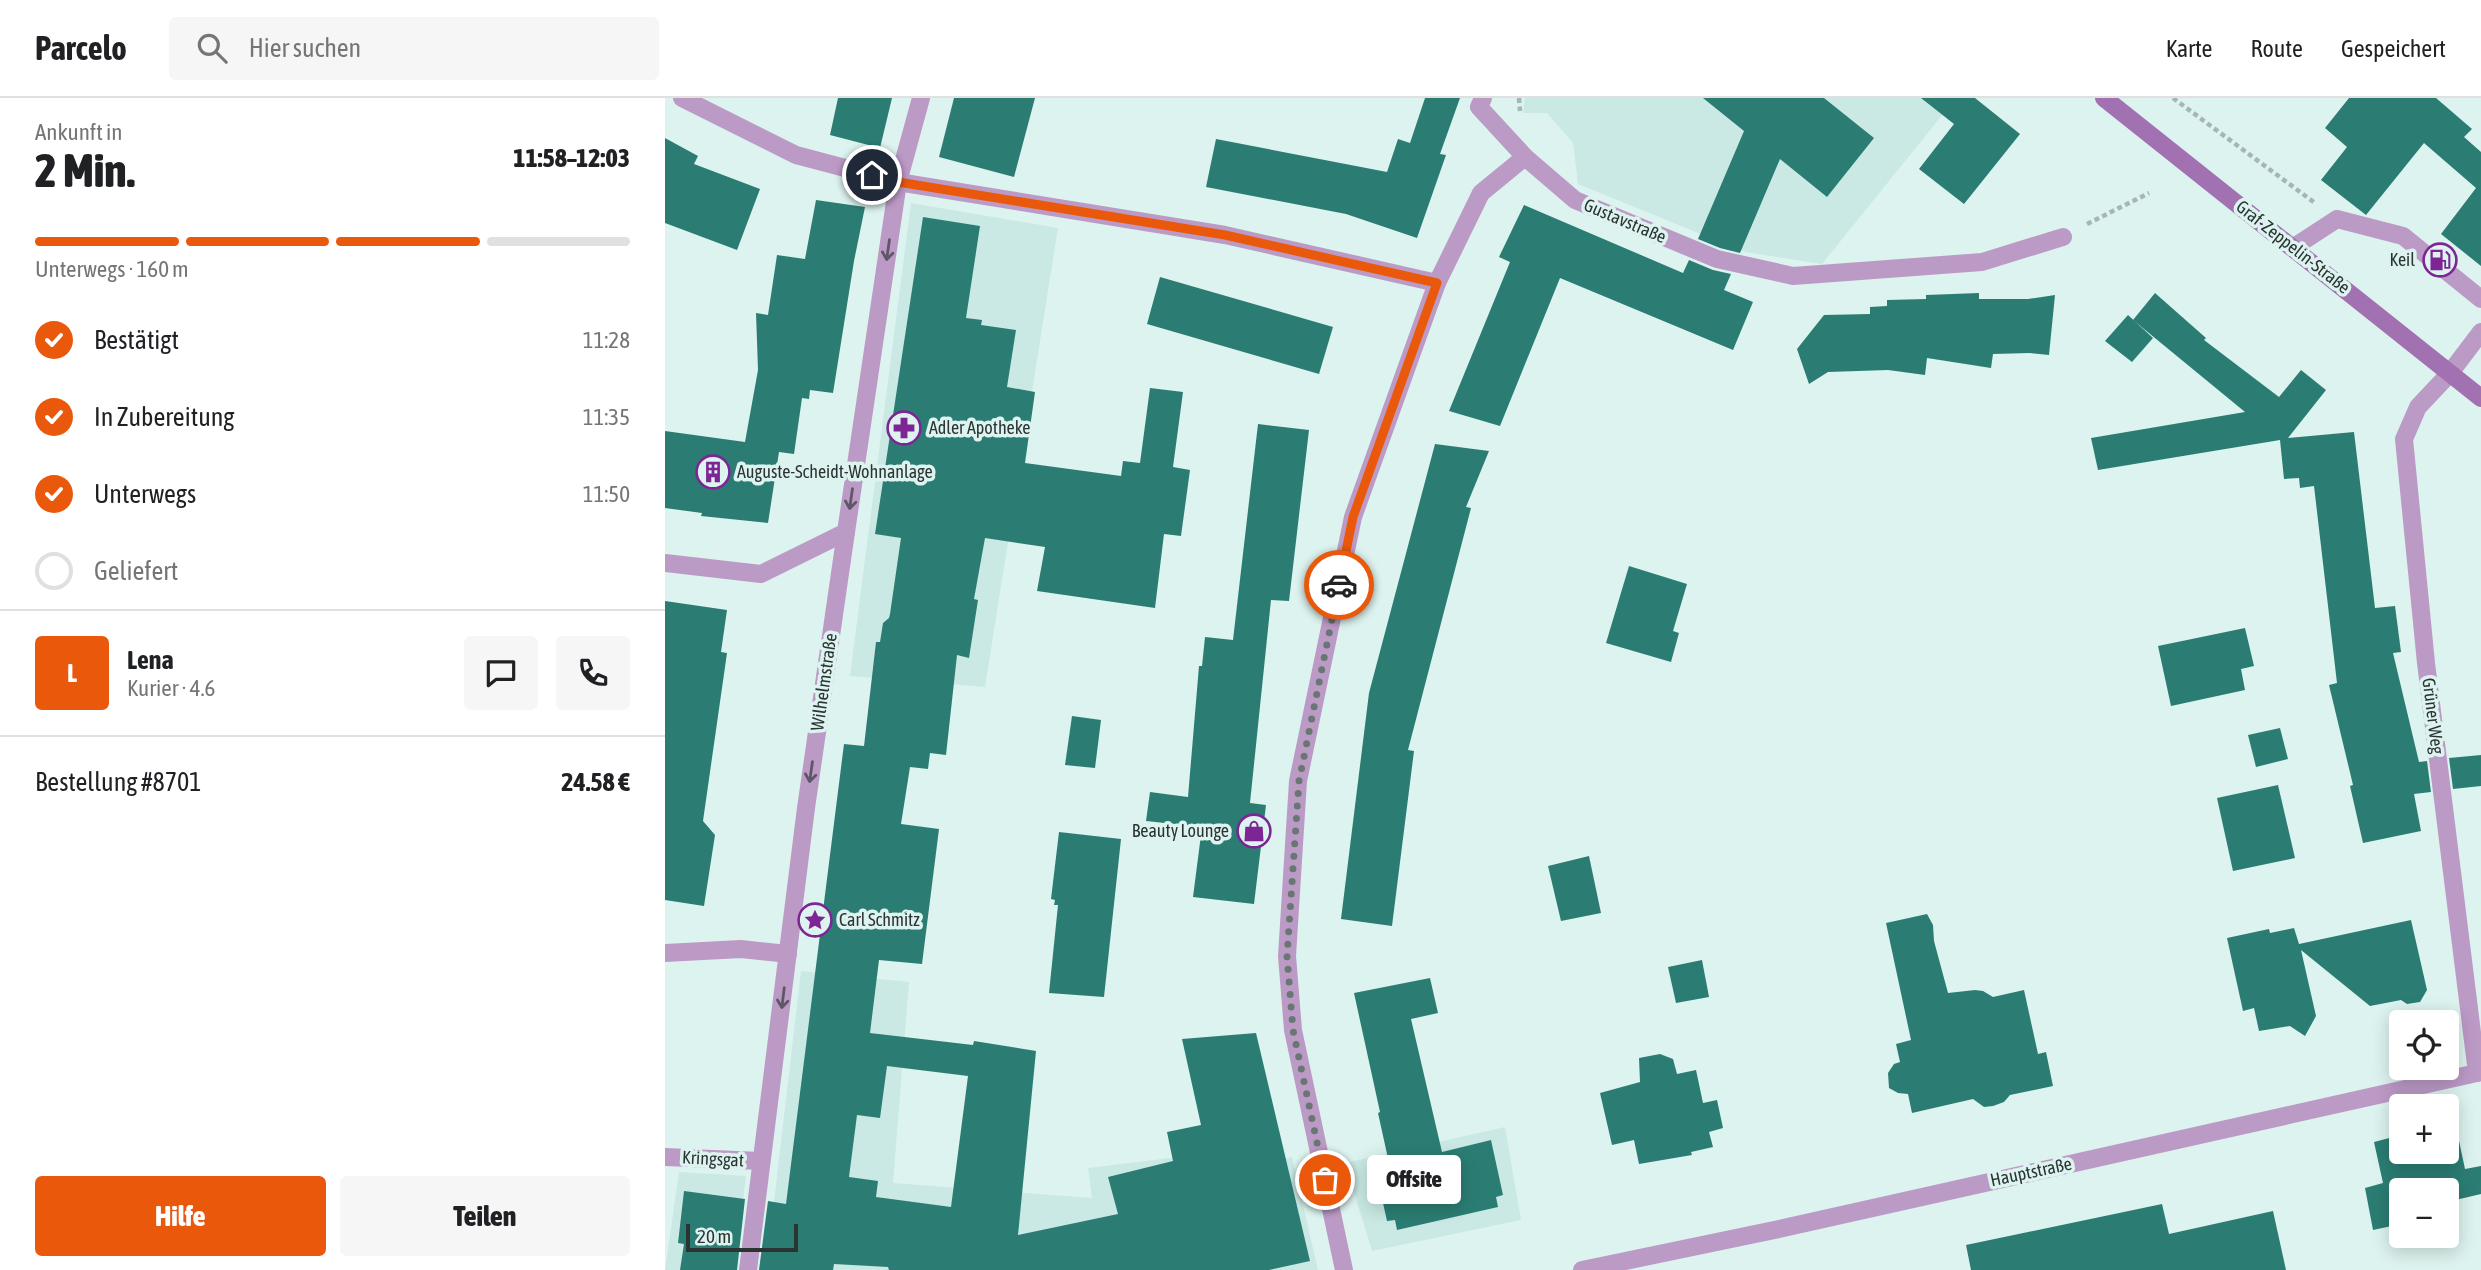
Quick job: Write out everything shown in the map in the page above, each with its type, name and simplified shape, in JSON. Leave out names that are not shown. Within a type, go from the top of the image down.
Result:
[{"type":"main road","name":"Graf-Zeppelin-Straße","points":[[2104,98],[2481,398]]},
{"type":"street","points":[[682,98],[796,155],[898,182],[1225,235],[1437,283]]},
{"type":"street","name":"Wilhelmstraße","points":[[748,1270],[806,808],[846,532],[898,182],[921,98]]},
{"type":"street","name":"Gustavstraße","points":[[1483,98],[1479,107],[1525,157],[1575,200],[1717,259],[1793,276],[1982,262],[2063,237]]},
{"type":"street","points":[[1344,1270],[1293,1030],[1287,956],[1299,781],[1353,517],[1437,283],[1481,193],[1525,157]]},
{"type":"street","points":[[2294,247],[2337,219],[2403,236],[2481,299]]},
{"type":"street","name":"Grüner Weg","points":[[2479,1073],[2426,663],[2404,439],[2418,407],[2450,373],[2481,332]]},
{"type":"street","points":[[665,563],[761,574],[846,532]]},
{"type":"street","points":[[665,953],[741,949],[788,954]]},
{"type":"street","name":"Hauptstraße","points":[[1581,1270],[1779,1229],[2479,1073]]},
{"type":"street","name":"Kringsgat","points":[[665,1157],[761,1161]]},
{"type":"path","points":[[2063,237],[2149,193]]},
{"type":"shaded area","points":[[1525,98],[1956,98],[1822,264],[1745,252],[1578,184],[1573,143],[1547,113],[1523,113]]},
{"type":"shaded area","points":[[911,203],[1058,228],[985,687],[850,676]]},
{"type":"shaded area","points":[[801,971],[909,982],[893,1183],[1092,1198],[1088,1168],[1228,1151],[1234,1172],[1292,1157],[1318,1270],[766,1270]]},
{"type":"shaded area","points":[[1505,1127],[1521,1220],[1372,1251],[1345,1163]]},
{"type":"shaded area","points":[[679,1172],[746,1176],[734,1270],[665,1270]]},
{"type":"building","points":[[838,98],[892,98],[880,148],[830,135]]},
{"type":"building","points":[[954,98],[1035,98],[1014,177],[939,157]]},
{"type":"building","points":[[1425,98],[1460,98],[1440,154],[1446,155],[1417,238],[1346,214],[1206,187],[1216,139],[1387,172],[1398,139],[1410,143]]},
{"type":"building","points":[[1703,98],[1824,98],[1874,138],[1827,197],[1780,159],[1740,253],[1698,239],[1744,131]]},
{"type":"building","points":[[1921,98],[1975,98],[2020,134],[1964,204],[1919,169],[1954,124]]},
{"type":"building","points":[[2349,98],[2436,98],[2472,129],[2464,137],[2481,152],[2481,266],[2441,234],[2476,188],[2424,143],[2366,215],[2321,180],[2347,147],[2325,128]]},
{"type":"building","points":[[665,138],[698,156],[694,164],[760,189],[737,250],[665,223]]},
{"type":"building","points":[[816,200],[865,207],[833,393],[810,390],[809,399],[802,398],[794,454],[779,452],[768,523],[701,516],[702,513],[665,508],[665,431],[745,442],[758,370],[756,313],[768,315],[777,255],[805,259]]},
{"type":"building","points":[[1524,205],[1683,273],[1689,260],[1731,274],[1724,290],[1753,302],[1733,350],[1560,278],[1500,426],[1449,411],[1510,262],[1499,257]]},
{"type":"building","points":[[923,217],[980,226],[966,318],[982,320],[981,325],[1016,330],[1007,387],[1035,392],[1025,463],[1121,476],[1123,461],[1140,463],[1150,388],[1183,392],[1173,467],[1190,470],[1181,536],[1164,534],[1155,608],[1037,591],[1045,547],[985,538],[974,599],[978,600],[969,658],[957,655],[946,755],[930,753],[928,769],[910,767],[901,824],[939,829],[922,964],[879,960],[870,1033],[973,1045],[974,1041],[1036,1051],[1018,1235],[1118,1214],[1108,1177],[1173,1161],[1167,1132],[1201,1125],[1182,1039],[1256,1033],[1310,1261],[1269,1270],[889,1270],[888,1267],[834,1264],[833,1270],[759,1270],[768,1201],[786,1204],[844,744],[864,746],[876,642],[880,642],[883,623],[890,614],[901,538],[875,534]],"holes":[[[887,1066],[968,1076],[951,1207],[876,1197],[878,1181],[849,1177],[857,1115],[880,1118]]]},
{"type":"building","points":[[1160,277],[1333,327],[1319,374],[1147,324]]},
{"type":"building","points":[[1979,293],[1979,299],[2028,299],[2055,295],[2049,355],[1993,354],[1991,368],[1927,358],[1925,375],[1888,370],[1828,372],[1809,384],[1797,349],[1824,315],[1870,314],[1870,307],[1887,306],[1887,300]]},
{"type":"building","points":[[2155,293],[2206,338],[2204,340],[2279,397],[2301,370],[2326,390],[2288,438],[2354,432],[2375,608],[2395,606],[2401,652],[2393,653],[2419,762],[2427,761],[2431,792],[2414,794],[2421,831],[2363,843],[2350,786],[2353,785],[2329,685],[2337,683],[2314,486],[2300,488],[2299,478],[2284,479],[2280,440],[2098,470],[2091,438],[2245,412],[2133,320]]},
{"type":"building","points":[[2128,315],[2153,338],[2132,362],[2105,341]]},
{"type":"building","points":[[1258,424],[1309,430],[1289,601],[1271,600],[1250,803],[1266,805],[1254,904],[1193,897],[1202,827],[1146,821],[1150,792],[1188,797],[1199,666],[1202,666],[1205,637],[1233,640]]},
{"type":"building","points":[[1435,444],[1489,451],[1466,507],[1471,508],[1408,750],[1414,751],[1392,926],[1341,919],[1369,693]]},
{"type":"building","points":[[1629,566],[1687,584],[1673,631],[1679,633],[1671,662],[1606,643]]},
{"type":"building","points":[[665,601],[727,610],[721,652],[727,653],[703,821],[715,835],[704,906],[665,900]]},
{"type":"building","points":[[2245,628],[2254,666],[2241,669],[2245,690],[2171,706],[2158,646]]},
{"type":"building","points":[[1072,716],[1101,720],[1095,768],[1065,765]]},
{"type":"building","points":[[2280,728],[2288,759],[2256,767],[2248,735]]},
{"type":"building","points":[[2481,755],[2481,786],[2453,789],[2449,758]]},
{"type":"building","points":[[2278,785],[2295,858],[2233,871],[2217,798]]},
{"type":"building","points":[[1059,832],[1121,839],[1104,997],[1049,993],[1058,905],[1054,905],[1055,900],[1051,899]]},
{"type":"building","points":[[1589,856],[1601,913],[1561,921],[1548,866]]},
{"type":"building","points":[[1927,914],[1933,925],[1934,941],[1948,993],[1975,990],[1993,997],[2024,990],[2038,1054],[2046,1052],[2053,1086],[2010,1095],[2004,1102],[1993,1106],[1984,1107],[1973,1099],[1912,1113],[1908,1094],[1889,1088],[1888,1073],[1894,1064],[1900,1062],[1896,1044],[1911,1040],[1886,923]]},
{"type":"building","points":[[2411,920],[2427,990],[2420,1002],[2407,1004],[2401,1000],[2370,1006],[2301,950],[2316,1016],[2305,1036],[2290,1026],[2259,1031],[2254,1008],[2243,1011],[2227,938],[2269,929],[2270,933],[2294,928],[2299,944]]},
{"type":"building","points":[[1702,960],[1709,997],[1676,1003],[1668,967]]},
{"type":"building","points":[[1430,978],[1438,1013],[1411,1019],[1442,1152],[1491,1140],[1503,1195],[1496,1197],[1498,1207],[1397,1230],[1395,1220],[1387,1221],[1375,1167],[1389,1163],[1354,993]]},
{"type":"building","points":[[1660,1054],[1673,1059],[1677,1074],[1696,1070],[1703,1103],[1717,1100],[1723,1128],[1709,1132],[1713,1147],[1691,1152],[1692,1155],[1639,1164],[1634,1140],[1612,1145],[1600,1093],[1640,1082],[1639,1058]]},
{"type":"building","points":[[2389,1138],[2389,1164],[2459,1164],[2459,1141],[2465,1169],[2481,1166],[2481,1194],[2459,1199],[2459,1178],[2389,1178],[2389,1227],[2373,1230],[2365,1188],[2383,1183],[2374,1142]]},
{"type":"building","points":[[684,1191],[745,1199],[737,1270],[680,1270],[684,1244],[678,1243]]},
{"type":"building","points":[[2162,1204],[2169,1234],[2273,1211],[2286,1270],[1971,1270],[1966,1245]]},
{"type":"way so far","points":[[1325,1180],[1293,1030],[1287,956],[1299,781],[1339,585]]},
{"type":"place","name":"Keil","points":[[2440,260]]},
{"type":"place","name":"Adler Apotheke","points":[[904,428]]},
{"type":"place","name":"Auguste-Scheidt-Wohnanlage","points":[[713,472]]},
{"type":"place","name":"Beauty Lounge","points":[[1254,831]]},
{"type":"place","name":"Carl Schmitz","points":[[815,920]]},
{"type":"place","name":"Offsite","points":[[1325,1180]]},
{"type":"route","points":[[872,175],[898,182],[1225,235],[1437,283],[1353,517],[1339,585]]}]
